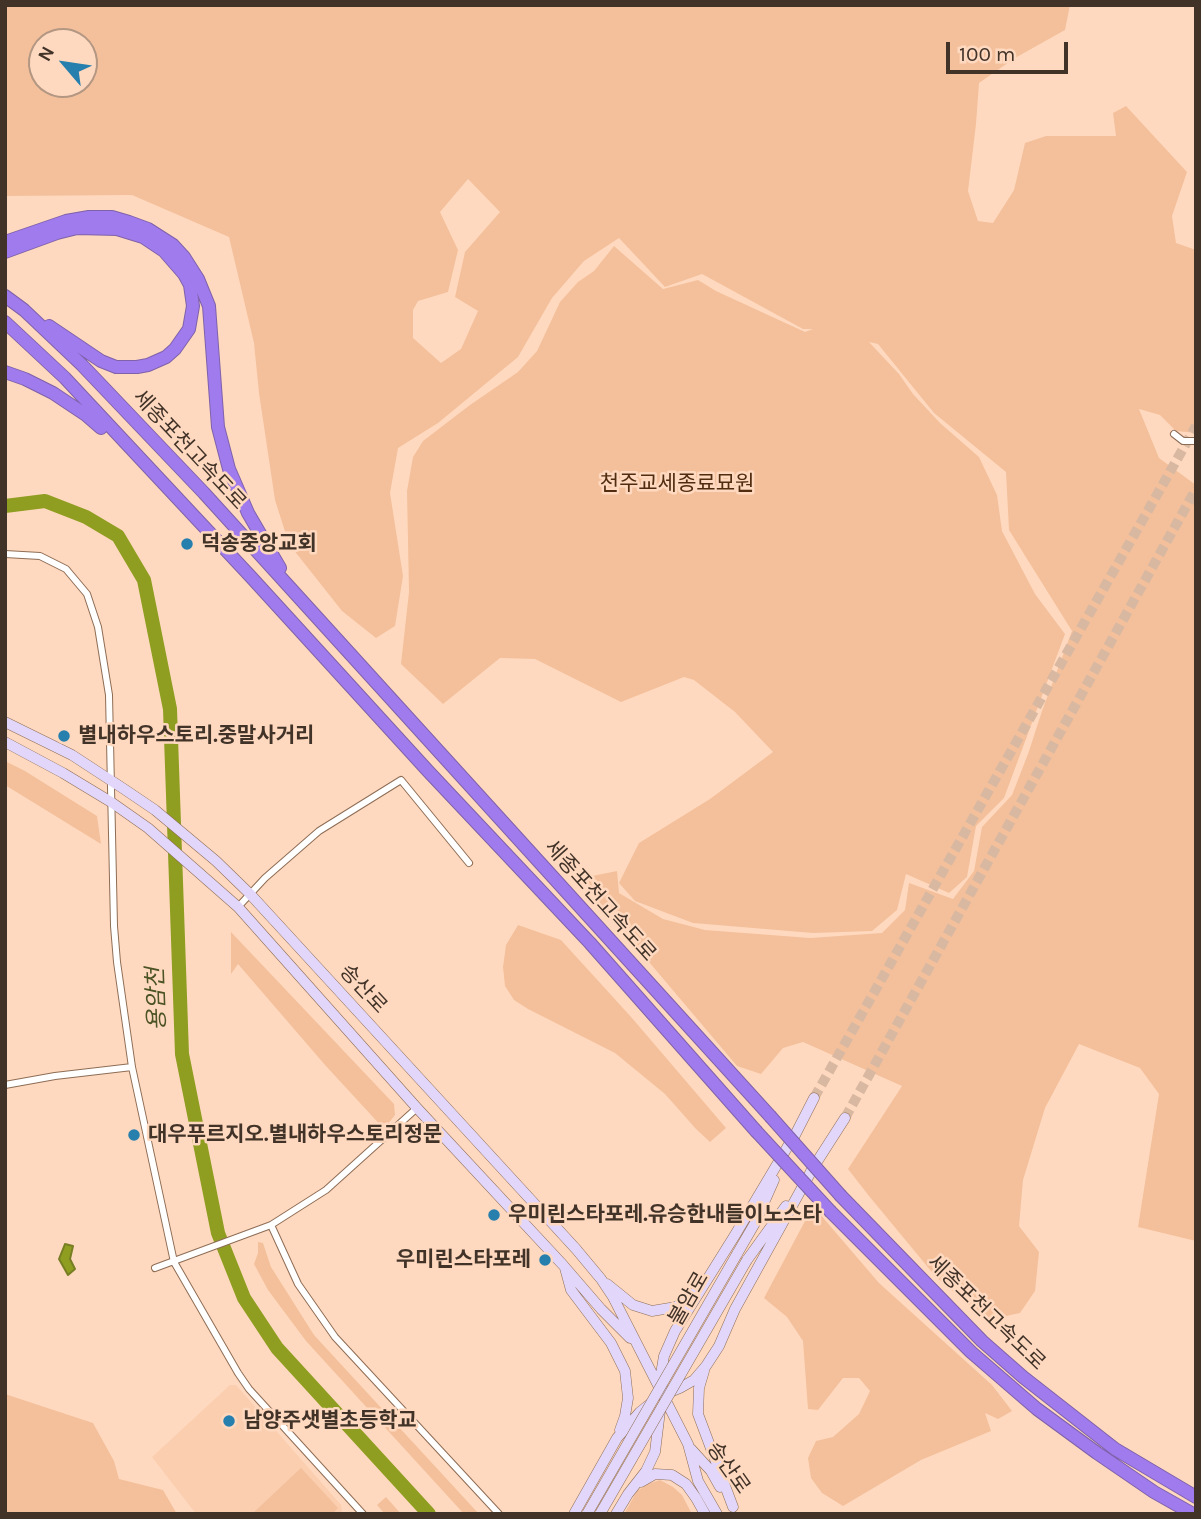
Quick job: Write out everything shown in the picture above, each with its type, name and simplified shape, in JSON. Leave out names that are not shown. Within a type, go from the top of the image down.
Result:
[{"type":"highway","points":[[5,242],[66,221],[112,217],[148,229],[173,245],[184,257],[198,279],[209,306],[218,427],[229,469],[248,513],[290,587]]},
{"type":"highway","points":[[5,252],[57,233],[77,229],[106,228],[130,233],[155,244],[175,262],[190,285],[193,306],[189,329],[175,349],[159,361],[137,367],[116,367],[101,362],[24,310]]},
{"type":"highway","name":"세종포천고속도로","points":[[5,296],[24,310],[82,365],[290,587],[841,1196],[982,1341],[1023,1377],[1115,1449],[1196,1497]]},
{"type":"highway","name":"세종포천고속도로","points":[[5,322],[65,378],[251,577],[401,743],[590,943],[831,1212],[971,1352],[1037,1409],[1154,1492],[1193,1514]]},
{"type":"highway","points":[[5,372],[53,393],[86,415],[146,466]]},
{"type":"street","points":[[1174,434],[1183,441],[1196,441]]},
{"type":"street","points":[[5,554],[40,556],[66,569],[87,594],[98,626],[109,695],[117,962],[132,1067],[174,1262],[249,1389],[363,1514]]},
{"type":"street","name":"송산로","points":[[5,722],[72,755],[155,810],[216,861],[250,894],[601,1279],[613,1297],[688,1444],[711,1471],[735,1510]]},
{"type":"street","name":"송산로","points":[[5,742],[63,773],[148,828],[238,907],[417,1108],[636,1344]]},
{"type":"street","points":[[238,907],[265,878],[319,831],[401,780],[469,863]]},
{"type":"street","points":[[5,1086],[55,1076],[132,1067]]},
{"type":"street","name":"불암로","points":[[587,1514],[755,1223],[814,1098]]},
{"type":"street","points":[[155,1268],[271,1225],[326,1190],[417,1108]]},
{"type":"street","name":"불암로","points":[[600,1514],[747,1260],[845,1118]]},
{"type":"street","points":[[616,1514],[646,1471],[655,1452],[662,1395],[661,1374],[664,1356],[675,1331],[794,1136]]},
{"type":"street","points":[[574,1514],[617,1438],[640,1412],[662,1395],[694,1380],[706,1366],[813,1168]]},
{"type":"street","points":[[271,1225],[298,1284],[335,1337],[499,1514]]},
{"type":"street","points":[[564,1265],[571,1290],[611,1343],[625,1371],[628,1398],[617,1438]]},
{"type":"street","points":[[601,1279],[633,1305],[652,1311],[676,1307],[705,1284]]},
{"type":"street","points":[[706,1366],[699,1388],[698,1414],[735,1510]]},
{"type":"street","name":"송산로","points":[[688,1444],[698,1481],[717,1514]]},
{"type":"street","points":[[637,1484],[655,1474],[672,1475],[686,1484],[705,1514]]},
{"type":"street","points":[[349,1514],[357,1507]]},
{"type":"shaded area","points":[[65,1244],[73,1246],[70,1259],[75,1269],[68,1275],[59,1259]]},
{"type":"shaded area","name":"남양주샛별초등학교","points":[[230,1385],[236,1385],[341,1505],[342,1511],[339,1514],[196,1514],[152,1457]]},
{"type":"green space","name":"천주교세종료묘원","points":[[5,5],[1070,5],[1065,30],[1015,58],[979,83],[968,191],[978,221],[993,223],[1014,190],[1025,143],[1046,136],[1116,136],[1113,113],[1126,106],[1187,172],[1172,216],[1176,243],[1196,250],[1196,433],[1176,431],[1160,415],[1139,409],[1159,458],[1196,485],[1196,1241],[1138,1227],[1159,1094],[1140,1068],[1079,1044],[1045,1108],[1023,1180],[1019,1226],[1039,1252],[1035,1291],[1020,1313],[987,1320],[936,1277],[848,1169],[902,1086],[803,1042],[783,1048],[761,1074],[737,1066],[594,897],[587,877],[617,871],[619,893],[663,919],[705,930],[810,938],[882,933],[905,910],[909,883],[953,899],[974,871],[982,827],[1012,795],[1072,631],[1009,530],[1006,472],[934,413],[878,344],[869,342],[940,423],[979,457],[997,495],[1002,531],[1035,594],[1065,634],[1004,798],[976,826],[967,877],[949,893],[906,874],[897,910],[872,931],[813,933],[693,923],[635,901],[619,883],[639,843],[710,799],[773,752],[735,712],[694,680],[684,677],[621,702],[535,659],[500,658],[443,704],[401,664],[409,592],[407,491],[413,457],[423,441],[518,372],[537,351],[560,302],[578,282],[594,271],[614,246],[663,289],[698,280],[805,332],[813,329],[803,329],[702,274],[665,287],[619,238],[584,261],[552,298],[518,357],[438,423],[398,448],[390,493],[403,576],[395,626],[376,638],[342,611],[289,544],[275,500],[254,343],[229,237],[132,195],[5,196]],"holes":[[[468,179],[500,212],[465,252],[455,297],[478,311],[461,349],[441,363],[413,338],[413,310],[418,301],[448,292],[458,250],[440,212]]]},
{"type":"green space","points":[[5,761],[97,816],[101,844],[5,785]]},
{"type":"green space","points":[[518,925],[561,940],[726,1128],[710,1142],[665,1094],[615,1053],[514,1000],[505,986],[503,967],[506,945]]},
{"type":"green space","points":[[231,932],[394,1104],[395,1115],[384,1129],[238,964],[231,974]]},
{"type":"green space","points":[[813,1206],[879,1283],[992,1385],[1012,1411],[998,1419],[985,1413],[991,1431],[921,1460],[843,1506],[822,1493],[811,1478],[808,1458],[816,1441],[833,1437],[859,1414],[870,1391],[859,1378],[843,1378],[818,1410],[808,1409],[803,1341],[787,1317],[764,1298]]},
{"type":"green space","points":[[258,1242],[263,1243],[271,1267],[314,1335],[479,1514],[464,1514],[306,1341],[268,1290],[254,1264]]},
{"type":"green space","points":[[5,1394],[93,1423],[114,1461],[119,1479],[163,1490],[177,1514],[5,1514]]},
{"type":"green space","points":[[301,1468],[338,1508],[332,1514],[252,1514]]},
{"type":"green space","points":[[660,1480],[682,1495],[692,1514],[624,1514],[637,1491]]},
{"type":"green space","points":[[386,1497],[401,1514],[385,1514],[377,1505]]},
{"type":"waterway","name":"용암천","points":[[5,506],[45,501],[86,517],[118,536],[144,580],[170,709],[182,1054],[218,1233],[244,1298],[277,1348],[429,1514]]},
{"type":"tunnel","points":[[814,1098],[1196,426]]},
{"type":"tunnel","points":[[845,1118],[1196,489]]},
{"type":"place","name":"덕송중앙교회","points":[[187,544]]},
{"type":"place","name":"별내하우스토리.중말사거리","points":[[64,736]]},
{"type":"place","name":"대우푸르지오.별내하우스토리정문","points":[[134,1135]]},
{"type":"place","name":"우미린스타포레.유승한내들이노스타","points":[[494,1215]]},
{"type":"place","name":"우미린스타포레","points":[[545,1260]]},
{"type":"place","name":"남양주샛별초등학교","points":[[229,1421]]}]
